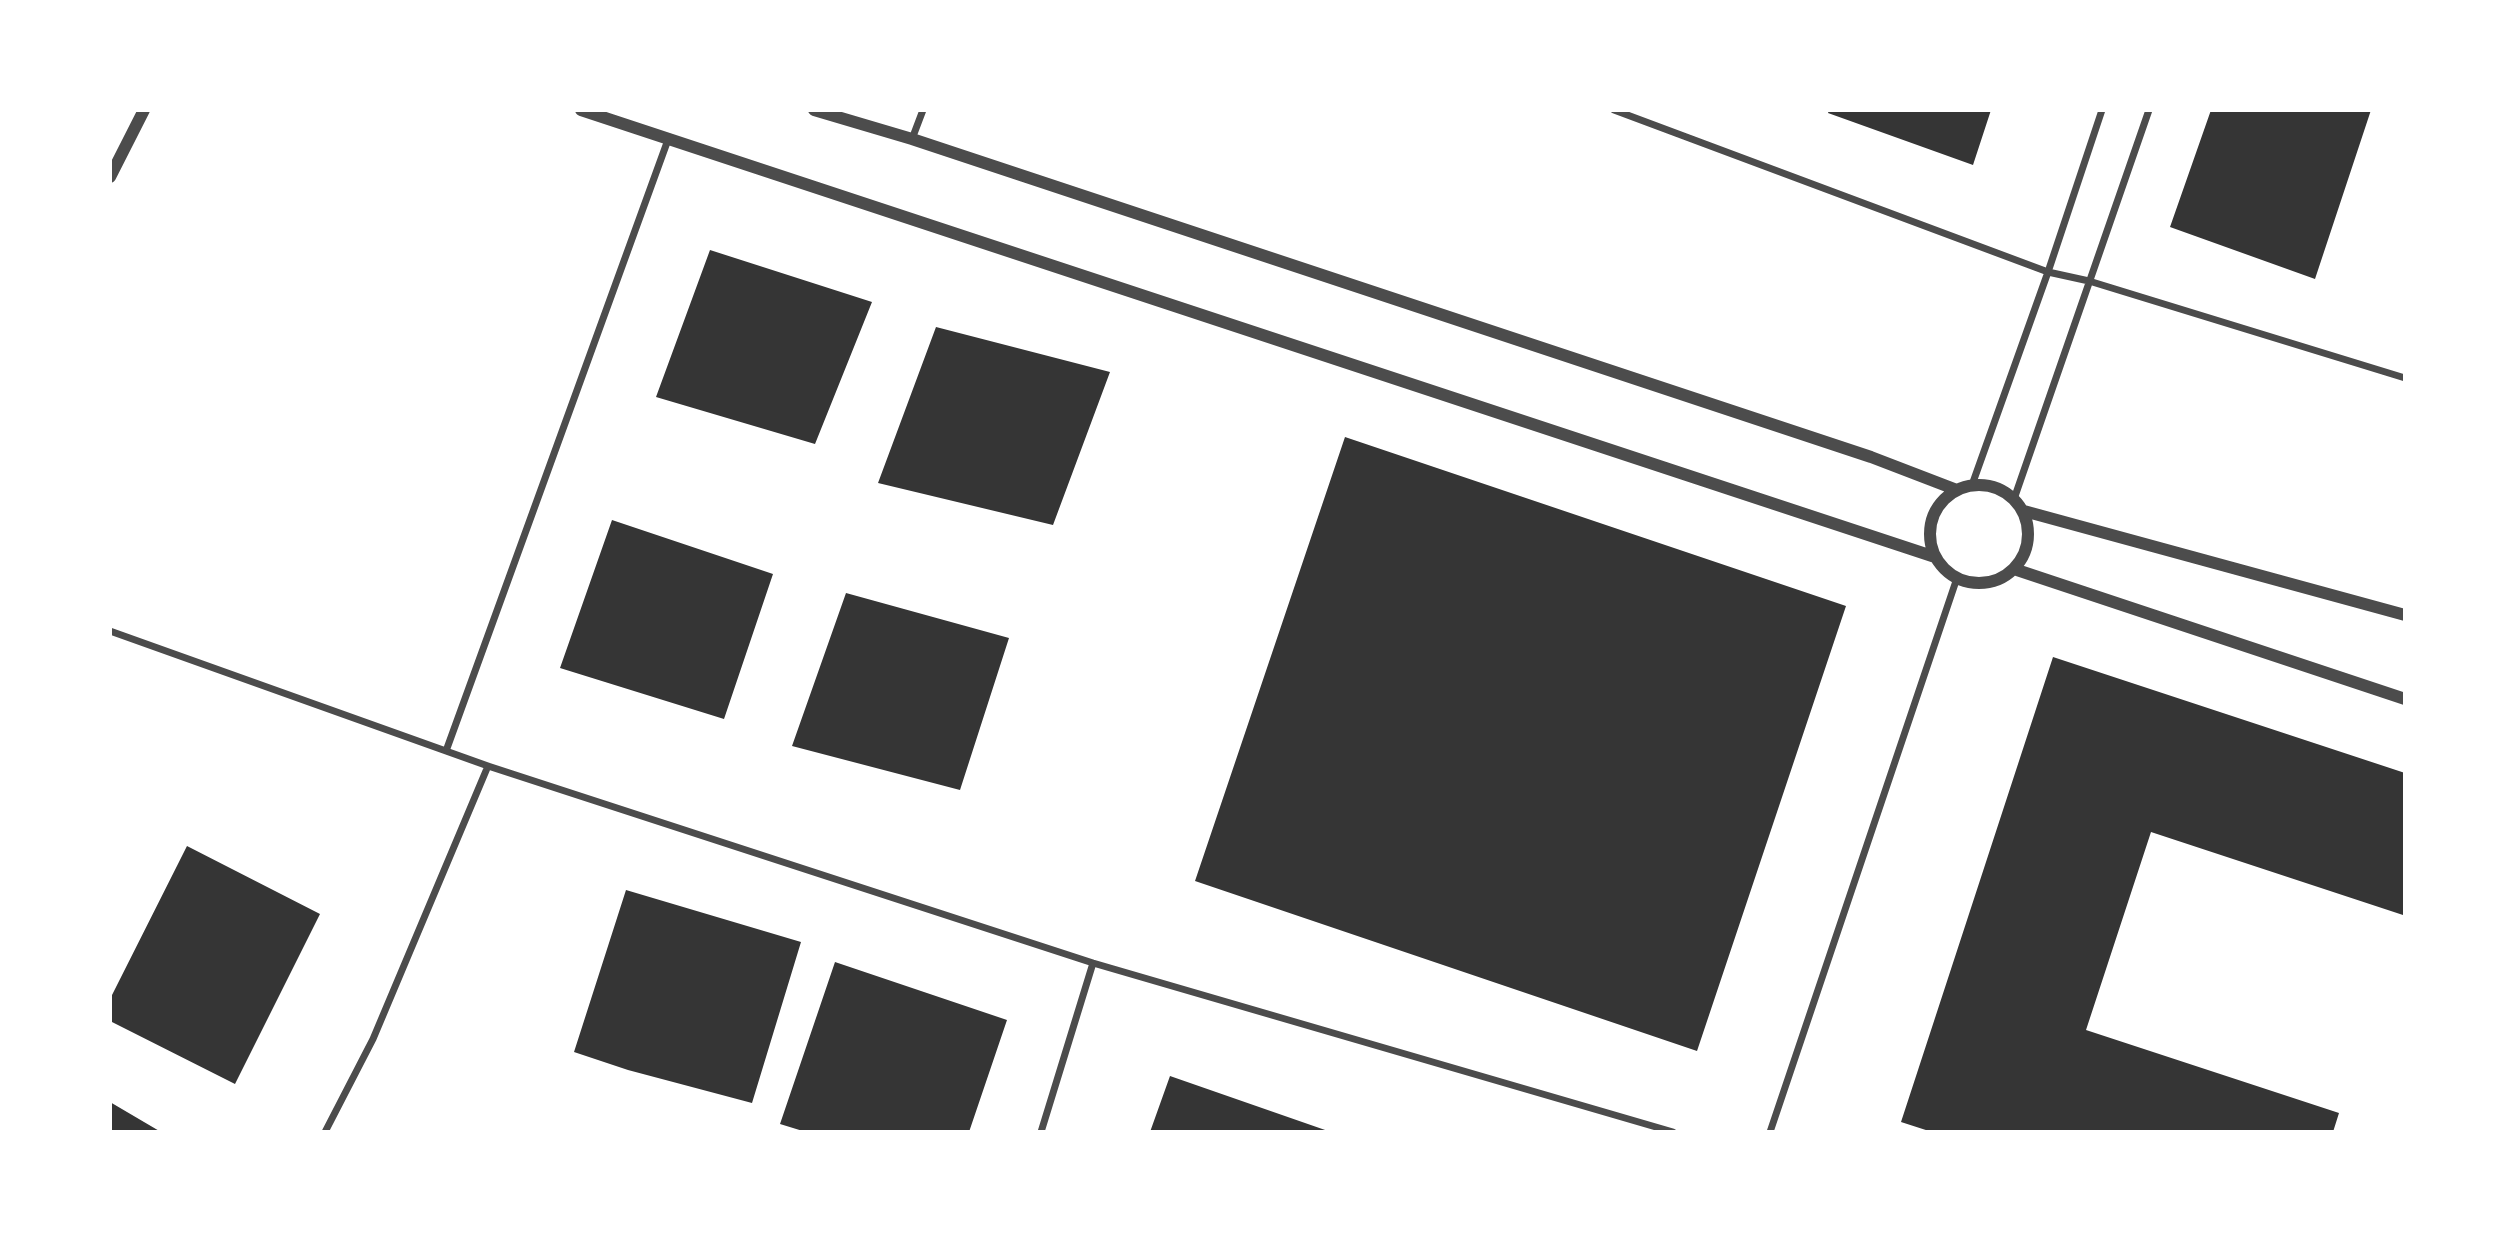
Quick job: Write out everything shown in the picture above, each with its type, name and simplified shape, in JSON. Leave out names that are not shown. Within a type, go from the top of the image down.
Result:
[{"type":"street","points":[[110,177],[144,110]]},
{"type":"street","points":[[581,110],[1935,557]]},
{"type":"street","points":[[814,110],[912,139],[1871,457],[1957,490]]},
{"type":"street","points":[[912,139],[923,110]]},
{"type":"street","points":[[1614,110],[2048,272],[2089,281],[2405,377]]},
{"type":"street","points":[[1972,485],[2102,110]]},
{"type":"street","points":[[2014,499],[2149,110]]},
{"type":"street","points":[[446,751],[669,137]]},
{"type":"street","points":[[1972,485],[1995,487],[2014,499],[2024,511],[2028,542],[2014,569],[2001,578],[1987,583],[1972,583],[1957,578],[1944,569],[1935,557],[1930,526],[1935,512],[1945,499],[1957,490],[1972,485]]},
{"type":"street","points":[[2024,511],[2405,615]]},
{"type":"street","points":[[2014,569],[2405,699]]},
{"type":"street","points":[[1770,1132],[1957,578]]},
{"type":"street","points":[[110,631],[488,766],[1093,963],[1673,1132]]},
{"type":"street","points":[[325,1132],[373,1039],[488,766]]},
{"type":"street","points":[[1041,1132],[1093,963]]},
{"type":"building","points":[[1829,110],[1991,110],[1973,165],[1828,113]]},
{"type":"building","points":[[2211,110],[2371,110],[2315,279],[2170,227]]},
{"type":"building","points":[[710,250],[872,302],[815,444],[656,397]]},
{"type":"building","points":[[936,327],[1110,372],[1053,525],[878,483]]},
{"type":"building","points":[[1345,437],[1846,606],[1697,1051],[1195,881]]},
{"type":"building","points":[[612,520],[773,574],[724,719],[560,668]]},
{"type":"building","points":[[846,593],[1009,638],[960,790],[792,746]]},
{"type":"building","points":[[2053,657],[2405,773],[2403,915],[2151,832],[2086,1030],[2339,1113],[2333,1132],[1932,1132],[1901,1122]]},
{"type":"building","points":[[187,846],[320,914],[235,1084],[110,1021],[110,999]]},
{"type":"building","points":[[626,890],[801,942],[752,1103],[628,1070],[574,1052]]},
{"type":"building","points":[[835,962],[1007,1020],[969,1132],[806,1132],[780,1124]]},
{"type":"building","points":[[1170,1076],[1328,1131],[1150,1132]]},
{"type":"building","points":[[110,1102],[161,1132],[110,1132]]}]
